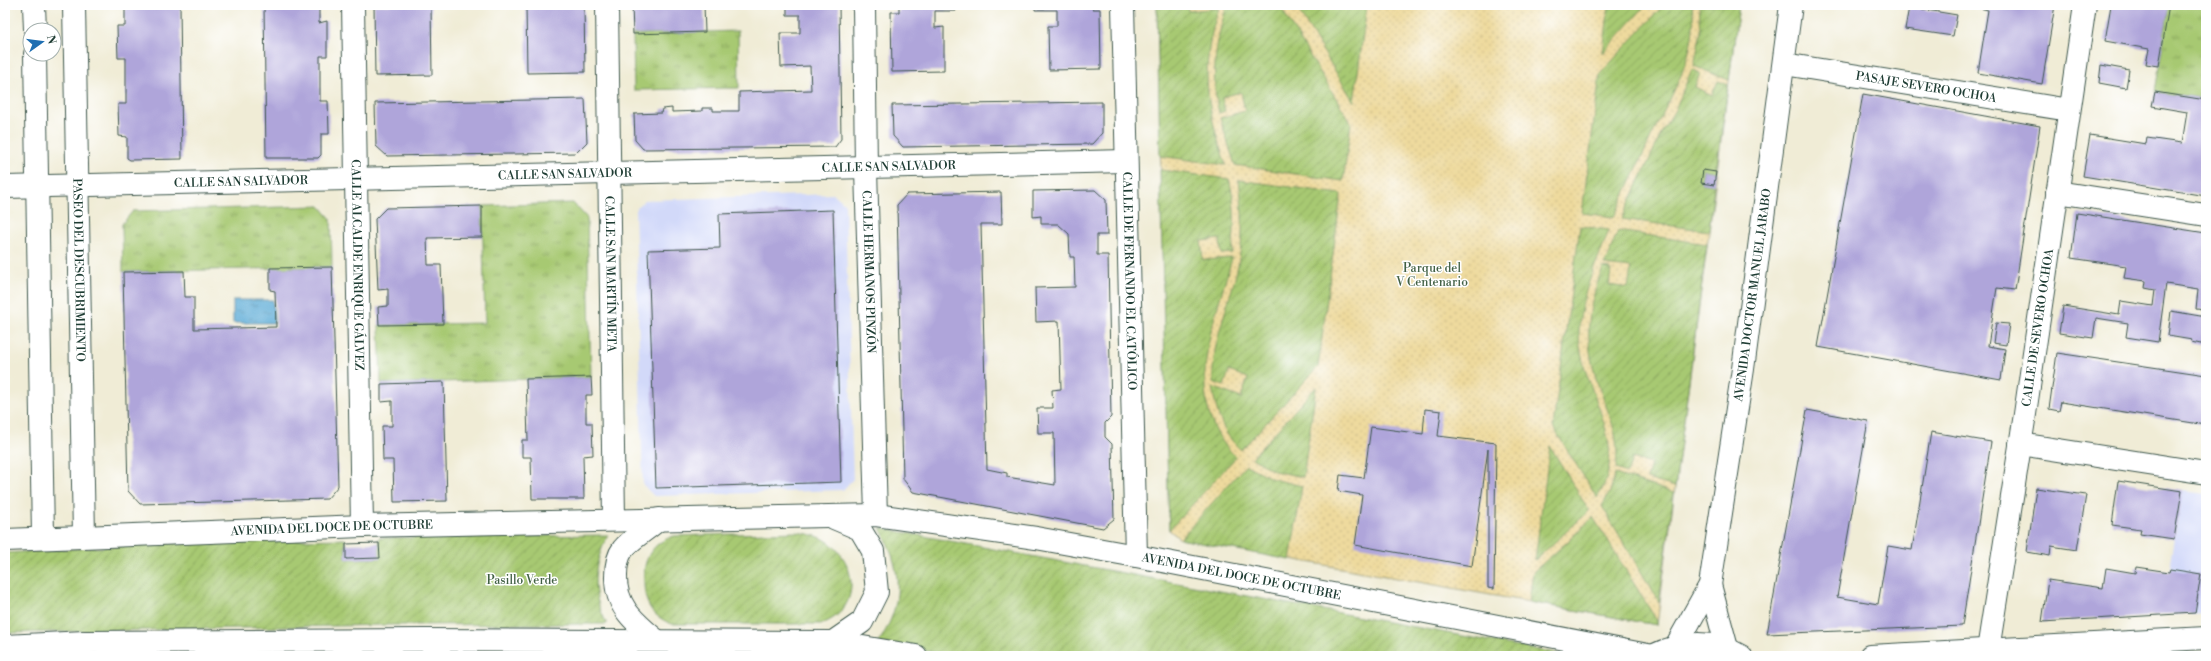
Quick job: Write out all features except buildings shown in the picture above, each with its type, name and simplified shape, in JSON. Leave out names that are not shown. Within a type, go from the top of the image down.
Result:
[{"type":"street","points":[[34,5],[35,22]]},
{"type":"street","name":"PASEO DEL DESCUBRIMIENTO","points":[[74,5],[84,536]]},
{"type":"street","name":"CALLE ALCALDE ENRIQUE GÁLVEZ","points":[[354,5],[362,526]]},
{"type":"street","name":"CALLE SAN MARTÍN META","points":[[606,5],[610,174],[614,520]]},
{"type":"street","name":"CALLE HERMANOS PINZÓN","points":[[864,5],[866,169],[876,515]]},
{"type":"street","name":"CALLE DE FERNANDO EL CATÓLICO","points":[[1123,5],[1136,556]]},
{"type":"street","name":"AVENIDA DOCTOR MANUEL JARABO","points":[[1676,646],[1710,585],[1743,369],[1791,5]]},
{"type":"street","name":"CALLE DE SEVERO OCHOA","points":[[1988,650],[2085,5]]},
{"type":"street","points":[[35,62],[43,538]]},
{"type":"street","name":"PASAJE SEVERO OCHOA","points":[[1784,64],[2069,110]]},
{"type":"street","name":"CALLE SAN SALVADOR","points":[[5,187],[866,169],[1126,161]]},
{"type":"street","points":[[2057,192],[2206,214]]},
{"type":"street","points":[[2020,444],[2206,473]]},
{"type":"street","name":"AVENIDA DEL DOCE DE OCTUBRE","points":[[828,515],[860,529],[872,551],[877,592],[862,622],[833,642]]},
{"type":"street","name":"AVENIDA DEL DOCE DE OCTUBRE","points":[[5,540],[362,526],[876,515],[1036,538],[1136,556],[1653,656]]},
{"type":"street","points":[[659,520],[623,549],[616,564],[616,583],[620,603],[630,617],[668,646]]},
{"type":"street","name":"AVENIDA DOCTOR MANUEL JARABO","points":[[1710,585],[1734,652]]},
{"type":"street","points":[[1870,656],[2206,638]]},
{"type":"street","points":[[5,646],[84,649],[425,648],[668,646],[833,642],[916,656]]},
{"type":"street","points":[[1653,656],[1676,646],[1702,643],[1734,652]]},
{"type":"shaded area","points":[[834,194],[845,204],[853,479],[843,490],[654,496],[643,485],[635,210],[645,200]]},
{"type":"shaded area","points":[[2182,491],[2206,494],[2206,613],[2163,615]]},
{"type":"green space","points":[[1157,5],[1187,5],[1188,11],[1219,8],[1209,49],[1207,68],[1210,105],[1219,144],[1226,165],[1160,156]]},
{"type":"green space","points":[[1227,5],[1279,5],[1351,123],[1343,181],[1235,165],[1220,118],[1245,111],[1241,92],[1222,97],[1225,111],[1219,113],[1215,86],[1217,45]]},
{"type":"green space","points":[[1295,5],[1367,5],[1354,102]]},
{"type":"green space","points":[[1609,5],[1646,5],[1603,53]]},
{"type":"green space","points":[[1664,5],[1692,5],[1692,38],[1683,69],[1614,217],[1582,213],[1600,74]]},
{"type":"green space","points":[[1699,5],[1739,5],[1729,80],[1694,66],[1701,31]]},
{"type":"green space","points":[[2169,5],[2206,5],[2206,100],[2155,92]]},
{"type":"green space","points":[[738,31],[739,88],[634,90],[633,34]]},
{"type":"green space","points":[[1692,69],[1700,73],[1695,87],[1712,95],[1718,81],[1728,85],[1716,172],[1703,170],[1701,183],[1714,185],[1709,231],[1622,219],[1663,130],[1675,110]]},
{"type":"green space","points":[[1160,170],[1229,179],[1233,198],[1234,216],[1232,253],[1221,254],[1220,239],[1201,241],[1203,260],[1232,258],[1210,335],[1206,361],[1205,387],[1209,412],[1219,436],[1236,457],[1169,530]]},
{"type":"green space","points":[[1239,180],[1341,194],[1318,367],[1241,450],[1224,429],[1218,414],[1212,387],[1241,398],[1248,378],[1229,371],[1224,386],[1213,382],[1215,352],[1235,280],[1240,254],[1242,222]]},
{"type":"green space","points":[[573,203],[587,218],[591,377],[381,384],[379,325],[485,323],[482,206]]},
{"type":"green space","points":[[320,206],[331,219],[332,267],[123,272],[122,224],[133,211]]},
{"type":"green space","points":[[1580,226],[1609,230],[1585,295],[1579,335],[1587,376],[1602,416],[1610,457],[1607,477],[1597,498],[1553,427]]},
{"type":"green space","points":[[1618,231],[1707,244],[1675,487],[1647,479],[1651,464],[1633,458],[1627,473],[1616,469],[1617,447],[1614,429],[1600,390],[1591,358],[1589,343],[1590,314],[1597,284],[1603,268],[1611,269],[1609,285],[1628,288],[1631,268],[1604,265]]},
{"type":"green space","points":[[1316,387],[1303,477],[1274,471],[1252,458]]},
{"type":"green space","points":[[1550,446],[1589,511],[1535,560]]},
{"type":"green space","points":[[1246,465],[1273,479],[1302,486],[1290,560],[1180,539]]},
{"type":"green space","points":[[1615,474],[1674,493],[1659,602],[1602,506],[1610,492]]},
{"type":"green space","points":[[1593,517],[1657,621],[1657,625],[1529,602],[1533,572]]},
{"type":"green space","points":[[880,528],[1571,656],[956,656],[878,643],[893,614],[897,586],[893,558]]},
{"type":"green space","points":[[797,532],[824,539],[838,550],[845,561],[850,574],[851,586],[849,598],[843,609],[834,618],[821,624],[672,624],[654,613],[647,602],[644,589],[644,573],[647,558],[655,547],[666,539],[674,536]]},
{"type":"green space","name":"Pasillo Verde","points":[[608,535],[599,558],[595,580],[598,601],[607,624],[383,625],[5,633],[5,553],[190,542],[345,539],[346,559],[379,558],[379,538]]},
{"type":"green space","points":[[649,653],[649,656],[459,656]]},
{"type":"sand","name":"Parque del V Centenario","points":[[1157,5],[1739,5],[1657,625],[1180,539],[1169,530]]},
{"type":"water","points":[[233,300],[273,300],[274,323],[233,323]]}]
